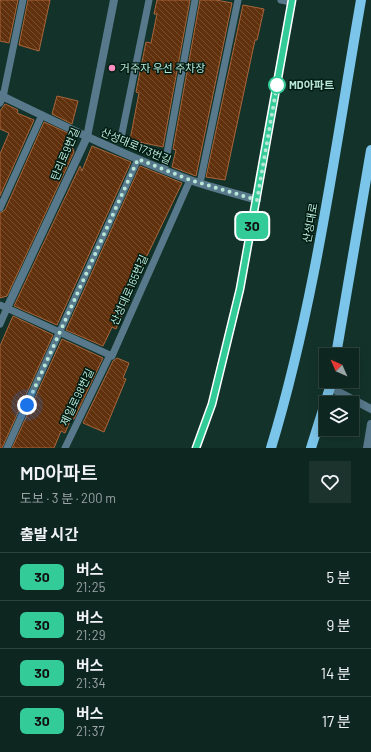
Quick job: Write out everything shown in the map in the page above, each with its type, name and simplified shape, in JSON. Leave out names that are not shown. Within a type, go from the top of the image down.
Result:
[{"type":"main road","name":"산성대로","points":[[272,448],[282,415],[309,294],[361,0]]},
{"type":"main road","points":[[337,348],[371,150]]},
{"type":"main road","points":[[312,448],[330,388]]},
{"type":"street","name":"탄리로9번길","points":[[4,306],[87,137],[114,0]]},
{"type":"street","points":[[196,448],[212,404],[238,297],[257,200],[292,1]]},
{"type":"street","name":"산성대로173번길","points":[[1,98],[164,170],[190,180],[257,200]]},
{"type":"street","points":[[338,388],[371,408]]},
{"type":"street","points":[[367,448],[371,424]]},
{"type":"lane","points":[[1,98],[23,0]]},
{"type":"lane","points":[[121,138],[148,0]]},
{"type":"lane","points":[[164,170],[196,0]]},
{"type":"lane","points":[[200,183],[238,0]]},
{"type":"lane","points":[[281,0],[292,1]]},
{"type":"lane","points":[[0,208],[42,115]]},
{"type":"lane","points":[[7,448],[138,159]]},
{"type":"lane","name":"산성대로165번길","points":[[110,355],[112,356],[190,180]]},
{"type":"lane","points":[[0,324],[4,306],[110,355]]},
{"type":"lane","name":"제일로98번길","points":[[65,448],[110,355]]},
{"type":"building","points":[[0,0],[18,0],[9,43],[0,41]]},
{"type":"building","points":[[28,0],[50,0],[39,51],[19,45]]},
{"type":"building","points":[[157,0],[190,0],[163,147],[130,140],[139,93],[136,92],[146,42],[151,43],[157,14],[154,14]]},
{"type":"building","points":[[200,0],[216,0],[232,3],[196,176],[172,167],[176,150],[173,149]]},
{"type":"building","points":[[243,5],[264,9],[257,40],[255,40],[225,180],[206,177]]},
{"type":"building","points":[[57,96],[78,101],[72,124],[52,114]]},
{"type":"building","points":[[5,104],[18,110],[17,113],[34,120],[0,196],[0,154],[9,133],[0,129],[0,111]]},
{"type":"building","points":[[44,122],[70,134],[69,138],[74,152],[7,296],[0,298],[0,213],[5,210]]},
{"type":"building","points":[[92,146],[131,162],[57,325],[14,306],[80,166],[82,171]]},
{"type":"building","points":[[140,166],[182,183],[144,262],[116,329],[112,327],[103,346],[66,330]]},
{"type":"building","points":[[13,316],[53,335],[2,448],[0,448],[0,346]]},
{"type":"building","points":[[62,339],[103,358],[74,419],[71,419],[65,433],[61,431],[54,448],[12,448]]},
{"type":"building","points":[[117,358],[129,363],[123,378],[126,379],[104,432],[83,423],[113,361]]},
{"type":"bus line","name":"30","points":[[196,448],[212,404],[240,289],[260,186],[292,0]]},
{"type":"place","name":"거주자 우선 주차장","points":[[112,68]]},
{"type":"place","name":"MD아파트","points":[[277,85]]},
{"type":"route","points":[[27,405],[138,159],[190,180],[257,200],[277,85]]}]
